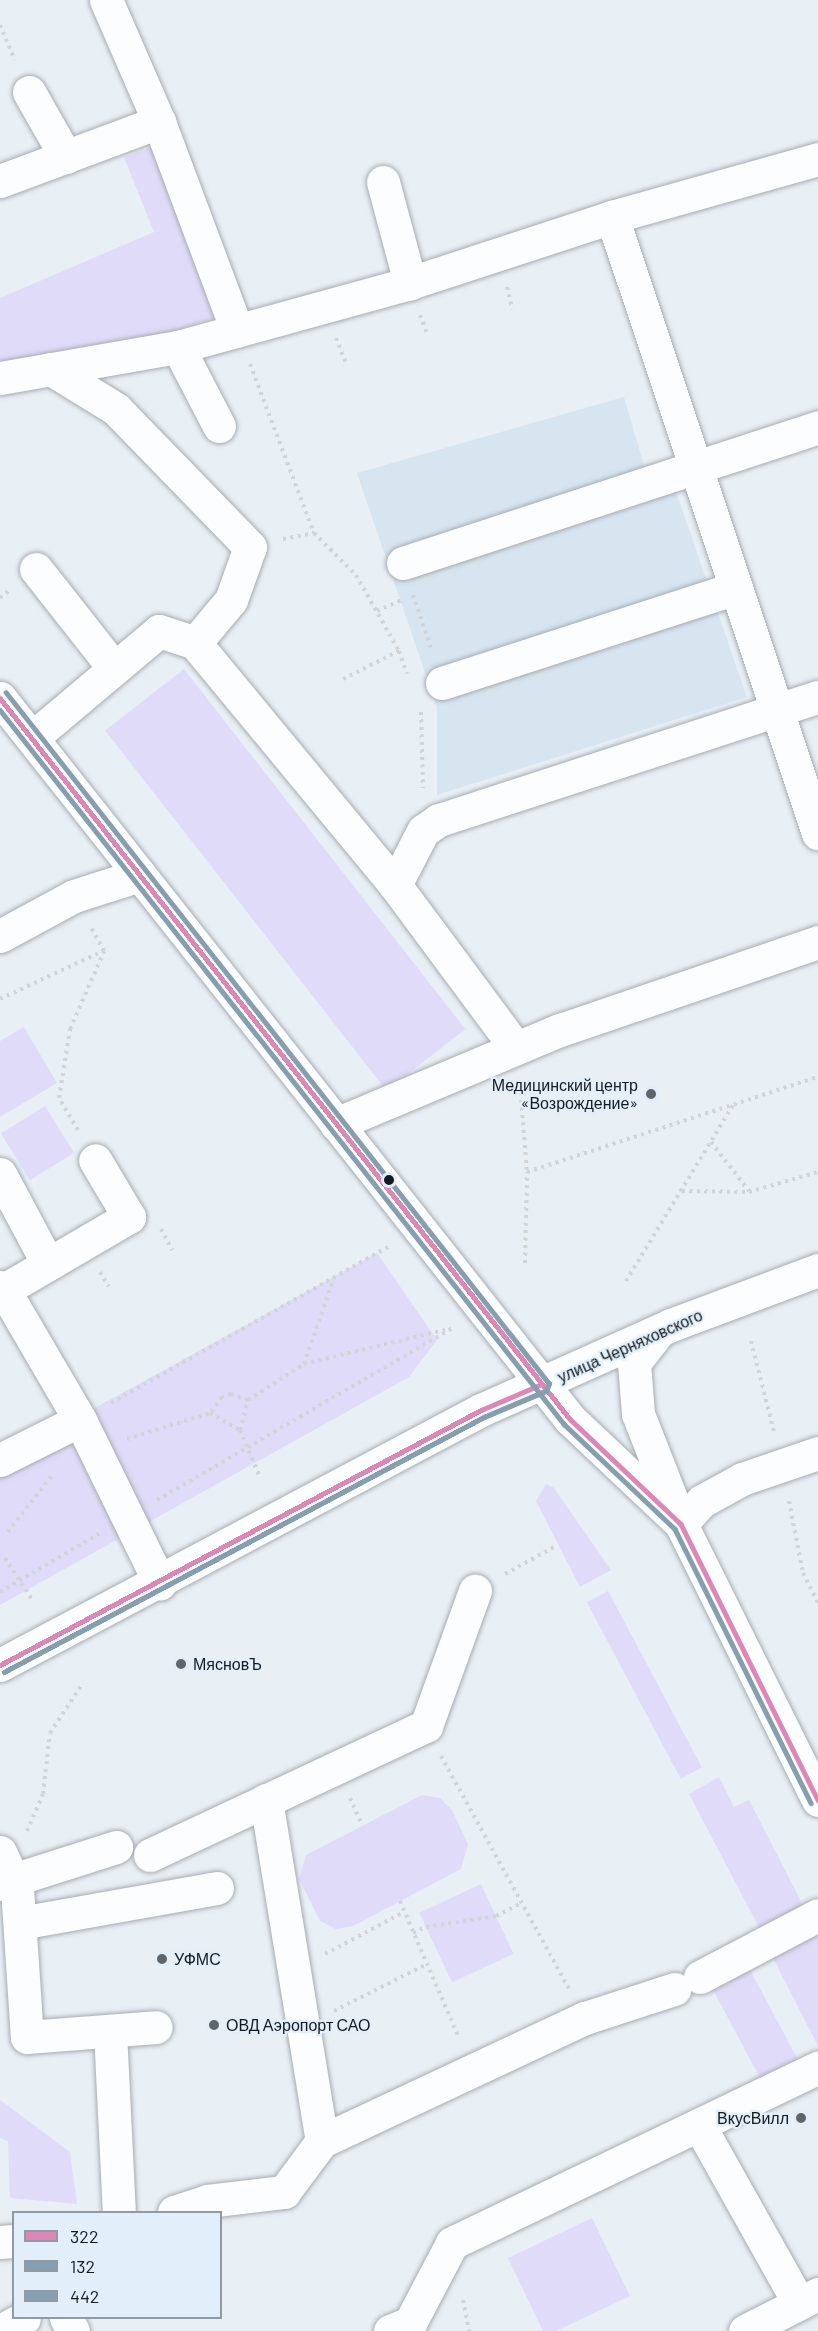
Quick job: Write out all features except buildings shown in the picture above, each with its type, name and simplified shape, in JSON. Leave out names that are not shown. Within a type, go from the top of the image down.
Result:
[{"type":"street","points":[[106,0],[159,122],[237,330]]},
{"type":"street","points":[[29,92],[66,157]]},
{"type":"street","points":[[0,181],[159,122]]},
{"type":"street","points":[[0,378],[178,347],[410,283],[612,217],[818,159]]},
{"type":"street","points":[[383,182],[410,283]]},
{"type":"street","points":[[612,217],[818,833]]},
{"type":"street","points":[[178,347],[219,426]]},
{"type":"street","points":[[51,369],[116,409],[250,547],[231,600],[195,643]]},
{"type":"street","points":[[403,563],[818,427]]},
{"type":"street","points":[[36,569],[114,668]]},
{"type":"street","points":[[442,683],[736,588]]},
{"type":"street","points":[[32,738],[159,631],[195,643],[395,885],[516,1048]]},
{"type":"street","points":[[395,885],[423,831],[439,820],[818,697]]},
{"type":"street","points":[[0,698],[570,1419],[681,1524]]},
{"type":"street","points":[[0,936],[74,896],[140,875]]},
{"type":"street","points":[[336,1124],[516,1048],[818,942]]},
{"type":"street","points":[[94,1160],[129,1217],[1,1290],[80,1420],[160,1583]]},
{"type":"street","points":[[0,1174],[48,1264]]},
{"type":"street","name":"улица Черняховского","points":[[0,1665],[160,1583],[481,1410],[659,1331],[818,1270]]},
{"type":"street","points":[[659,1331],[634,1363],[638,1414],[681,1524],[818,1800]]},
{"type":"street","points":[[0,1460],[80,1420]]},
{"type":"street","points":[[681,1524],[702,1501],[742,1479],[818,1454]]},
{"type":"street","points":[[150,1855],[426,1726],[485,1585]]},
{"type":"street","points":[[266,1800],[292,1973],[322,2141]]},
{"type":"street","points":[[116,1846],[5,1871],[20,1923],[27,2037],[156,2027]]},
{"type":"street","points":[[20,1923],[217,1888]]},
{"type":"street","points":[[177,2211],[207,2201],[284,2192],[322,2141],[585,2018],[687,1983],[818,1915]]},
{"type":"street","points":[[110,2031],[119,2211]]},
{"type":"street","points":[[390,2331],[410,2323],[452,2243],[818,2068]]},
{"type":"street","points":[[699,2125],[808,2298],[745,2331]]},
{"type":"street","points":[[0,2331],[22,2319]]},
{"type":"path","points":[[237,330],[314,533],[356,575],[399,651],[410,683]]},
{"type":"path","points":[[403,563],[442,683]]},
{"type":"path","points":[[377,611],[413,595]]},
{"type":"path","points":[[343,679],[399,651]]},
{"type":"path","points":[[418,704],[422,714],[423,831]]},
{"type":"path","points":[[74,896],[104,951]]},
{"type":"path","points":[[0,999],[104,951]]},
{"type":"path","points":[[94,1160],[59,1098],[70,1029],[104,951]]},
{"type":"path","points":[[516,1048],[527,1172],[525,1263]]},
{"type":"path","points":[[527,1172],[818,1077]]},
{"type":"path","points":[[626,1281],[733,1105]]},
{"type":"path","points":[[711,1142],[749,1192]]},
{"type":"path","points":[[681,1191],[749,1192],[818,1172]]},
{"type":"path","points":[[80,1420],[388,1247]]},
{"type":"path","points":[[304,1364],[334,1278]]},
{"type":"path","points":[[0,1592],[247,1447],[452,1328],[304,1364],[248,1400],[240,1430],[247,1447],[259,1475]]},
{"type":"path","points":[[95,1449],[210,1413],[222,1397],[231,1394],[248,1400]]},
{"type":"path","points":[[210,1413],[240,1430]]},
{"type":"path","points":[[485,1585],[554,1547]]},
{"type":"path","points":[[6,1558],[33,1601]]},
{"type":"path","points":[[5,1871],[21,1844],[43,1794],[50,1733],[83,1683]]},
{"type":"path","points":[[426,1726],[520,1904],[585,2018]]},
{"type":"path","points":[[400,1901],[452,2029],[481,2066]]},
{"type":"path","points":[[413,1933],[426,1927],[496,1916],[520,1904]]},
{"type":"path","points":[[292,1973],[404,1912]]},
{"type":"path","points":[[340,2008],[425,1965]]},
{"type":"shaded area","points":[[153,147],[219,316],[171,332],[0,364],[0,298],[154,232],[124,157]]},
{"type":"shaded area","points":[[624,397],[645,469],[674,486],[747,697],[437,795],[437,708],[357,473]]},
{"type":"shaded area","points":[[184,669],[465,1029],[387,1091],[105,731]]},
{"type":"shaded area","points":[[24,1027],[57,1083],[0,1117],[0,1041]]},
{"type":"shaded area","points":[[45,1106],[74,1153],[30,1180],[1,1134]]},
{"type":"shaded area","points":[[377,1253],[437,1340],[409,1377],[0,1605],[0,1460]]},
{"type":"shaded area","points":[[546,1484],[554,1488],[611,1570],[580,1587],[536,1501]]},
{"type":"shaded area","points":[[608,1591],[702,1768],[681,1779],[587,1602]]},
{"type":"shaded area","points":[[719,1777],[734,1807],[749,1800],[806,1911],[763,1935],[689,1794]]},
{"type":"shaded area","points":[[422,1795],[440,1798],[452,1810],[468,1844],[461,1869],[353,1926],[336,1929],[320,1921],[299,1879],[306,1855]]},
{"type":"shaded area","points":[[481,1884],[514,1954],[452,1983],[419,1913]]},
{"type":"shaded area","points":[[816,1932],[818,1936],[818,2046],[772,1956]]},
{"type":"shaded area","points":[[748,1966],[797,2059],[760,2078],[711,1986]]},
{"type":"shaded area","points":[[0,2100],[70,2152],[77,2204],[10,2198],[8,2141],[0,2138]]},
{"type":"shaded area","points":[[592,2218],[630,2296],[556,2331],[543,2331],[508,2258]]},
{"type":"transit line","name":"442","points":[[4,1672],[484,1417],[546,1391],[549,1384],[6,693]]},
{"type":"transit line","name":"322","points":[[0,698],[570,1419],[681,1524],[818,1800]]},
{"type":"transit line","name":"132","points":[[0,710],[564,1424],[675,1529],[811,1803]]},
{"type":"transit line","name":"322","points":[[0,1665],[481,1410],[542,1384]]},
{"type":"transit line","name":"132","points":[[4,1672],[484,1417],[545,1391]]},
{"type":"place","name":"Медицинский центр «Возрождение»","points":[[651,1094]]},
{"type":"place","name":"МясновЪ","points":[[181,1664]]},
{"type":"place","name":"УФМС","points":[[162,1959]]},
{"type":"place","name":"ОВД Аэропорт САО","points":[[214,2025]]},
{"type":"place","name":"ВкусВилл","points":[[801,2118]]}]
